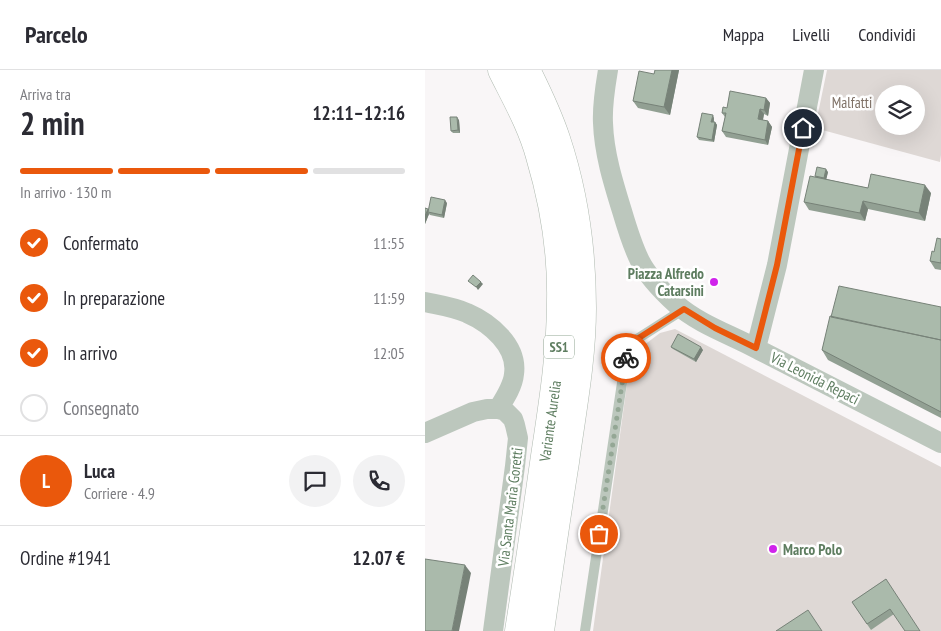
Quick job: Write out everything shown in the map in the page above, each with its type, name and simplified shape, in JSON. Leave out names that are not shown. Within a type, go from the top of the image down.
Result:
[{"type":"highway","name":"Variante Aurelia","points":[[502,70],[540,154],[550,195],[560,264],[560,340],[556,383],[519,631]]},
{"type":"highway","name":"Variante Aurelia","points":[[525,70],[548,117],[566,172],[574,213],[582,286],[579,362],[540,631]]},
{"type":"street","name":"Via Leonida Repaci","points":[[608,70],[603,106],[605,145],[610,175],[631,241],[640,261],[672,300],[715,328],[941,444]]},
{"type":"street","points":[[756,348],[777,265],[814,70]]},
{"type":"street","points":[[425,302],[467,313],[491,328],[505,342],[514,359],[514,374],[510,388],[499,409],[473,412],[425,433]]},
{"type":"street","name":"Via Santa Maria Goretti","points":[[493,631],[518,438],[513,418],[499,409]]},
{"type":"lane","points":[[597,70],[603,106]]},
{"type":"lane","points":[[585,631],[626,356],[634,341],[684,309]]},
{"type":"green space","name":"Malfatti","points":[[827,70],[941,70],[940,162],[815,128]]},
{"type":"green space","name":"Marco Polo","points":[[675,329],[941,467],[941,631],[593,631],[631,355],[660,333]]},
{"type":"building","points":[[655,70],[672,70],[664,107],[633,101],[639,71],[654,74]]},
{"type":"building","points":[[730,91],[766,98],[764,110],[760,109],[758,119],[768,121],[765,140],[722,131],[726,113],[722,113],[723,107],[727,108]]},
{"type":"building","points":[[702,113],[713,115],[711,122],[715,122],[712,140],[697,137]]},
{"type":"building","points":[[450,117],[457,117],[458,130],[451,131]]},
{"type":"building","points":[[817,167],[826,169],[824,178],[815,176]]},
{"type":"building","points":[[871,174],[925,185],[919,213],[863,201],[860,213],[804,202],[810,176],[868,188]]},
{"type":"building","points":[[431,197],[445,200],[442,215],[428,212]]},
{"type":"building","points":[[937,238],[941,239],[941,263],[930,261]]},
{"type":"building","points":[[473,275],[481,282],[476,287],[468,281]]},
{"type":"building","points":[[839,286],[941,307],[941,340],[831,317]]},
{"type":"building","points":[[830,316],[941,340],[941,412],[822,350]]},
{"type":"building","points":[[678,334],[701,347],[694,359],[671,347]]},
{"type":"building","points":[[425,559],[465,565],[452,631],[425,631]]},
{"type":"building","points":[[886,579],[920,631],[905,631],[890,609],[867,624],[852,602]]},
{"type":"building","points":[[808,610],[822,631],[776,631]]},
{"type":"way so far","points":[[599,534],[626,358]]},
{"type":"place","name":"Piazza Alfredo Catarsini","points":[[714,282]]},
{"type":"place","name":"Marco Polo","points":[[773,549]]},
{"type":"route","points":[[626,358],[634,341],[684,309],[715,328],[756,348],[777,265],[803,128]]}]
